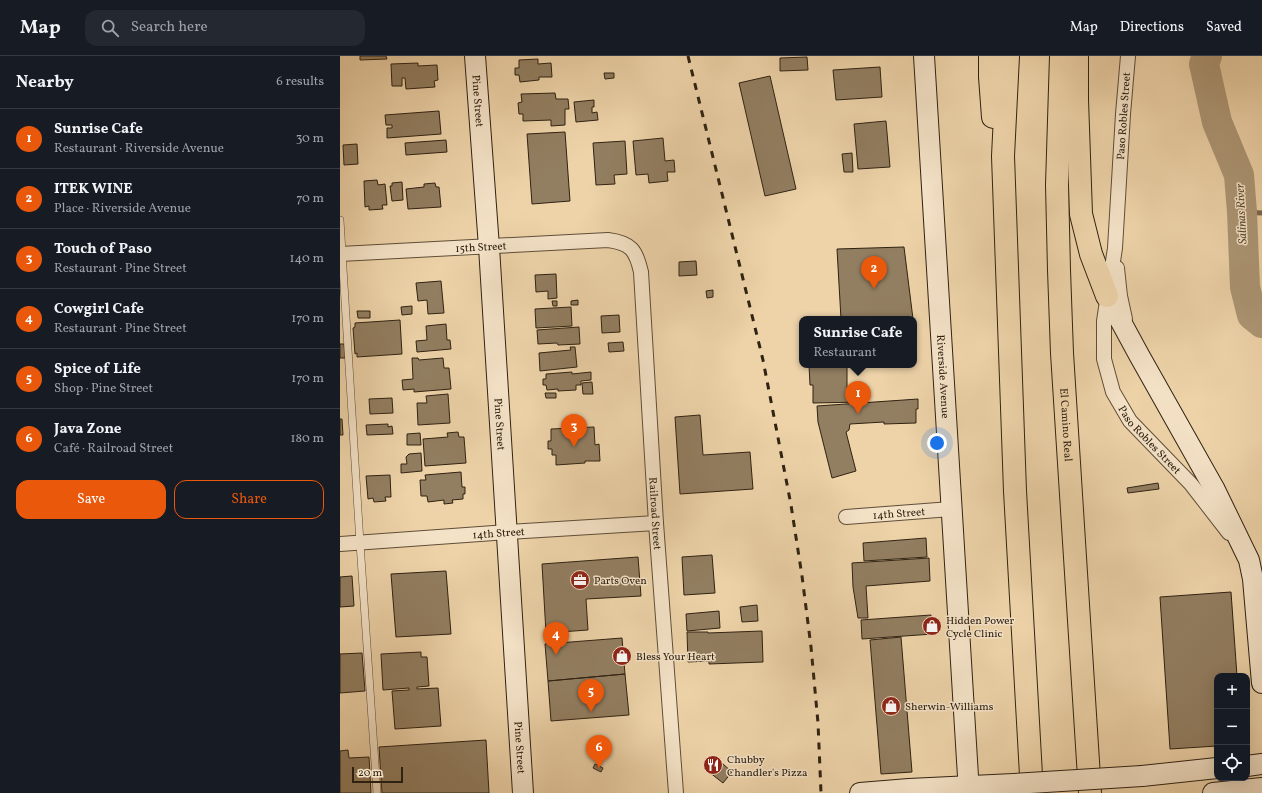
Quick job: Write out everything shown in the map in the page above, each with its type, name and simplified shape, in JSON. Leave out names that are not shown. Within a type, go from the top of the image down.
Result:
[{"type":"highway","points":[[990,56],[993,125],[1002,156]]},
{"type":"highway","points":[[1008,56],[1002,156],[1015,491],[1023,788]]},
{"type":"highway","name":"El Camino Real","points":[[1061,56],[1057,185],[1058,270],[1090,793]]},
{"type":"highway","points":[[1077,56],[1077,115],[1081,214],[1091,254],[1107,296]]},
{"type":"main road","name":"Pine Street","points":[[475,56],[508,532],[524,793]]},
{"type":"main road","name":"Riverside Avenue","points":[[924,56],[969,790]]},
{"type":"main road","name":"Paso Robles Street","points":[[1107,296],[1215,490],[1249,560],[1253,579],[1262,683]]},
{"type":"main road","points":[[1250,766],[1262,764]]},
{"type":"main road","points":[[860,793],[1023,788],[1214,768]]},
{"type":"main road","points":[[1213,793],[1262,788]]},
{"type":"street","name":"Paso Robles Street","points":[[1128,56],[1115,248],[1104,321],[1104,359],[1113,392],[1130,421],[1191,484],[1249,560]]},
{"type":"street","name":"15th Street","points":[[341,254],[608,240],[622,242]]},
{"type":"street","name":"Railroad Street","points":[[622,242],[630,248],[638,258],[641,272],[656,523],[676,793]]},
{"type":"street","name":"Paso Robles Street","points":[[1115,248],[1120,296],[1126,320],[1139,355]]},
{"type":"street","name":"14th Street","points":[[846,517],[951,509]]},
{"type":"street","name":"14th Street","points":[[340,544],[656,523]]},
{"type":"lane","points":[[340,220],[377,793]]},
{"type":"building","points":[[360,56],[386,56],[387,59],[360,60]]},
{"type":"building","points":[[807,57],[808,70],[780,71],[780,58]]},
{"type":"building","points":[[538,59],[538,64],[551,63],[552,77],[539,77],[539,80],[520,82],[519,75],[515,75],[515,68],[519,68],[519,60]]},
{"type":"building","points":[[418,63],[418,66],[437,65],[438,80],[434,81],[435,87],[406,89],[405,78],[402,78],[402,86],[392,86],[391,64]]},
{"type":"building","points":[[880,67],[882,97],[836,100],[833,70]]},
{"type":"building","points":[[604,73],[614,73],[614,78],[605,79]]},
{"type":"building","points":[[770,76],[796,189],[765,196],[739,83]]},
{"type":"building","points":[[555,93],[556,99],[568,99],[569,109],[565,109],[565,125],[551,126],[551,120],[523,121],[523,114],[519,114],[518,103],[522,102],[521,94]]},
{"type":"building","points":[[594,100],[592,113],[597,112],[598,120],[576,122],[574,102]]},
{"type":"building","points":[[439,111],[441,134],[387,138],[387,128],[392,128],[392,125],[386,125],[385,115]]},
{"type":"building","points":[[886,121],[890,167],[858,169],[854,124]]},
{"type":"building","points":[[565,132],[570,201],[532,204],[527,134]]},
{"type":"building","points":[[663,138],[665,161],[674,160],[675,172],[667,172],[668,181],[649,183],[648,174],[636,175],[633,141]]},
{"type":"building","points":[[446,140],[447,152],[406,155],[405,143]]},
{"type":"building","points":[[625,141],[627,174],[614,175],[615,184],[596,185],[593,143]]},
{"type":"building","points":[[357,144],[358,164],[344,165],[343,145]]},
{"type":"building","points":[[852,153],[853,172],[844,172],[842,154]]},
{"type":"building","points":[[377,180],[378,185],[385,184],[387,205],[382,205],[383,209],[369,210],[369,206],[365,207],[364,181]]},
{"type":"building","points":[[402,182],[403,200],[392,201],[390,186],[392,186],[392,183]]},
{"type":"building","points":[[435,183],[436,187],[439,187],[441,207],[408,209],[406,189],[424,187],[424,184]]},
{"type":"building","points":[[904,247],[913,316],[841,316],[837,249]]},
{"type":"building","points":[[696,261],[697,275],[679,276],[679,262]]},
{"type":"building","points":[[556,274],[557,298],[548,299],[548,291],[536,292],[535,275]]},
{"type":"building","points":[[441,281],[444,313],[428,314],[427,300],[418,301],[416,283]]},
{"type":"building","points":[[713,290],[713,297],[707,298],[706,291]]},
{"type":"building","points":[[578,300],[578,305],[571,305],[571,301]]},
{"type":"building","points":[[552,301],[557,301],[557,306],[553,306]]},
{"type":"building","points":[[412,306],[412,314],[402,315],[401,307]]},
{"type":"building","points":[[571,307],[572,326],[536,328],[535,309]]},
{"type":"building","points":[[357,311],[370,311],[370,318],[358,318]]},
{"type":"building","points":[[619,315],[620,332],[602,333],[601,316]]},
{"type":"building","points":[[400,320],[402,354],[357,357],[357,353],[355,354],[353,328],[355,327],[355,323]]},
{"type":"building","points":[[446,324],[447,340],[450,340],[451,349],[417,352],[416,341],[427,340],[426,326]]},
{"type":"building","points":[[579,327],[580,344],[538,344],[537,330]]},
{"type":"building","points":[[623,342],[624,351],[609,352],[608,343]]},
{"type":"building","points":[[340,344],[344,344],[345,358],[340,358]]},
{"type":"building","points":[[570,347],[575,347],[577,367],[540,371],[539,353],[571,350]]},
{"type":"building","points":[[412,358],[418,358],[419,360],[443,358],[444,368],[449,368],[451,389],[414,392],[414,389],[403,390],[402,380],[413,379]]},
{"type":"building","points":[[809,368],[847,368],[847,388],[861,387],[862,402],[813,403],[813,385],[810,385]]},
{"type":"building","points":[[572,372],[572,374],[591,372],[591,380],[581,381],[581,385],[576,385],[576,390],[547,390],[546,385],[543,385],[543,379],[546,379],[546,374]]},
{"type":"building","points":[[592,382],[593,394],[583,394],[582,383]]},
{"type":"building","points":[[545,393],[556,393],[556,398],[546,398]]},
{"type":"building","points":[[448,394],[450,423],[418,425],[417,403],[427,403],[426,396]]},
{"type":"building","points":[[392,398],[393,413],[370,414],[369,399]]},
{"type":"building","points":[[918,399],[916,423],[884,424],[884,422],[850,424],[849,430],[846,432],[856,471],[832,478],[818,422],[817,406]]},
{"type":"building","points":[[700,415],[703,455],[750,452],[753,489],[680,494],[675,417]]},
{"type":"building","points":[[340,419],[342,419],[343,435],[340,435]]},
{"type":"building","points":[[388,424],[388,427],[392,426],[393,434],[367,435],[366,425]]},
{"type":"building","points":[[594,427],[595,445],[599,444],[600,461],[585,461],[585,463],[556,465],[556,455],[552,455],[552,449],[548,449],[548,441],[551,441],[551,429]]},
{"type":"building","points":[[458,432],[459,437],[464,437],[466,463],[425,466],[423,439],[448,437],[447,433]]},
{"type":"building","points":[[420,433],[421,445],[407,445],[407,434]]},
{"type":"building","points":[[421,453],[422,471],[401,473],[401,464],[407,464],[406,457],[409,454]]},
{"type":"building","points":[[461,472],[462,487],[465,487],[463,499],[452,500],[453,503],[444,504],[444,500],[428,502],[427,496],[421,496],[420,480],[426,480],[425,475]]},
{"type":"building","points":[[390,475],[391,497],[385,497],[386,501],[374,502],[373,498],[368,499],[366,476]]},
{"type":"building","points":[[1158,483],[1159,489],[1128,493],[1127,488]]},
{"type":"building","points":[[926,538],[927,557],[864,561],[863,543]]},
{"type":"building","points":[[712,555],[715,593],[684,595],[682,557]]},
{"type":"building","points":[[638,557],[641,596],[586,599],[588,630],[546,633],[542,564]]},
{"type":"building","points":[[929,558],[930,581],[866,586],[868,618],[858,618],[853,587],[852,563]]},
{"type":"building","points":[[446,571],[451,634],[396,637],[391,574]]},
{"type":"building","points":[[352,576],[354,606],[340,607],[340,577]]},
{"type":"building","points":[[1231,592],[1237,673],[1214,673],[1214,746],[1170,749],[1160,597]]},
{"type":"building","points":[[757,605],[758,621],[742,622],[740,607]]},
{"type":"building","points":[[719,611],[720,628],[687,631],[686,614]]},
{"type":"building","points":[[931,615],[933,634],[862,639],[861,620]]},
{"type":"building","points":[[762,631],[763,662],[709,664],[709,661],[688,662],[687,632],[708,633]]},
{"type":"building","name":"Sherwin-Williams","points":[[901,637],[912,772],[881,774],[870,640]]},
{"type":"building","points":[[622,638],[625,674],[548,681],[545,644]]},
{"type":"building","points":[[421,652],[421,657],[427,657],[429,686],[417,687],[417,689],[438,688],[441,726],[395,729],[392,691],[409,690],[409,688],[383,690],[381,654]]},
{"type":"building","points":[[362,653],[365,691],[340,693],[340,654]]},
{"type":"building","points":[[625,674],[629,715],[551,721],[548,681]]},
{"type":"building","points":[[486,740],[489,793],[382,793],[379,747]]},
{"type":"building","points":[[348,750],[349,758],[369,757],[371,793],[340,793],[340,751]]},
{"type":"building","points":[[714,756],[732,772],[723,783],[704,768]]},
{"type":"building","points":[[595,764],[603,768],[601,772],[593,768]]},
{"type":"waterway","name":"Salinas River","points":[[1207,56],[1204,64],[1217,122],[1239,175],[1245,287],[1252,315],[1262,323]]},
{"type":"waterway","points":[[1242,212],[1262,213]]},
{"type":"railway","points":[[688,56],[763,360],[791,505],[811,647],[818,723],[821,793]]},
{"type":"place","name":"ITEK WINE","points":[[874,289]]},
{"type":"place","name":"Sunrise Cafe","points":[[858,414]]},
{"type":"place","name":"Touch of Paso","points":[[574,447]]},
{"type":"place","name":"Parts Oven","points":[[580,580]]},
{"type":"place","name":"Hidden Power Cycle Clinic","points":[[932,626]]},
{"type":"place","name":"Cowgirl Cafe","points":[[556,655]]},
{"type":"place","name":"Bless Your Heart","points":[[622,656]]},
{"type":"place","name":"Sherwin-Williams","points":[[891,706]]},
{"type":"place","name":"Spice of Life","points":[[591,712]]},
{"type":"place","name":"Chubby Chandler's Pizza","points":[[713,765]]},
{"type":"place","name":"Java Zone","points":[[599,768]]}]
